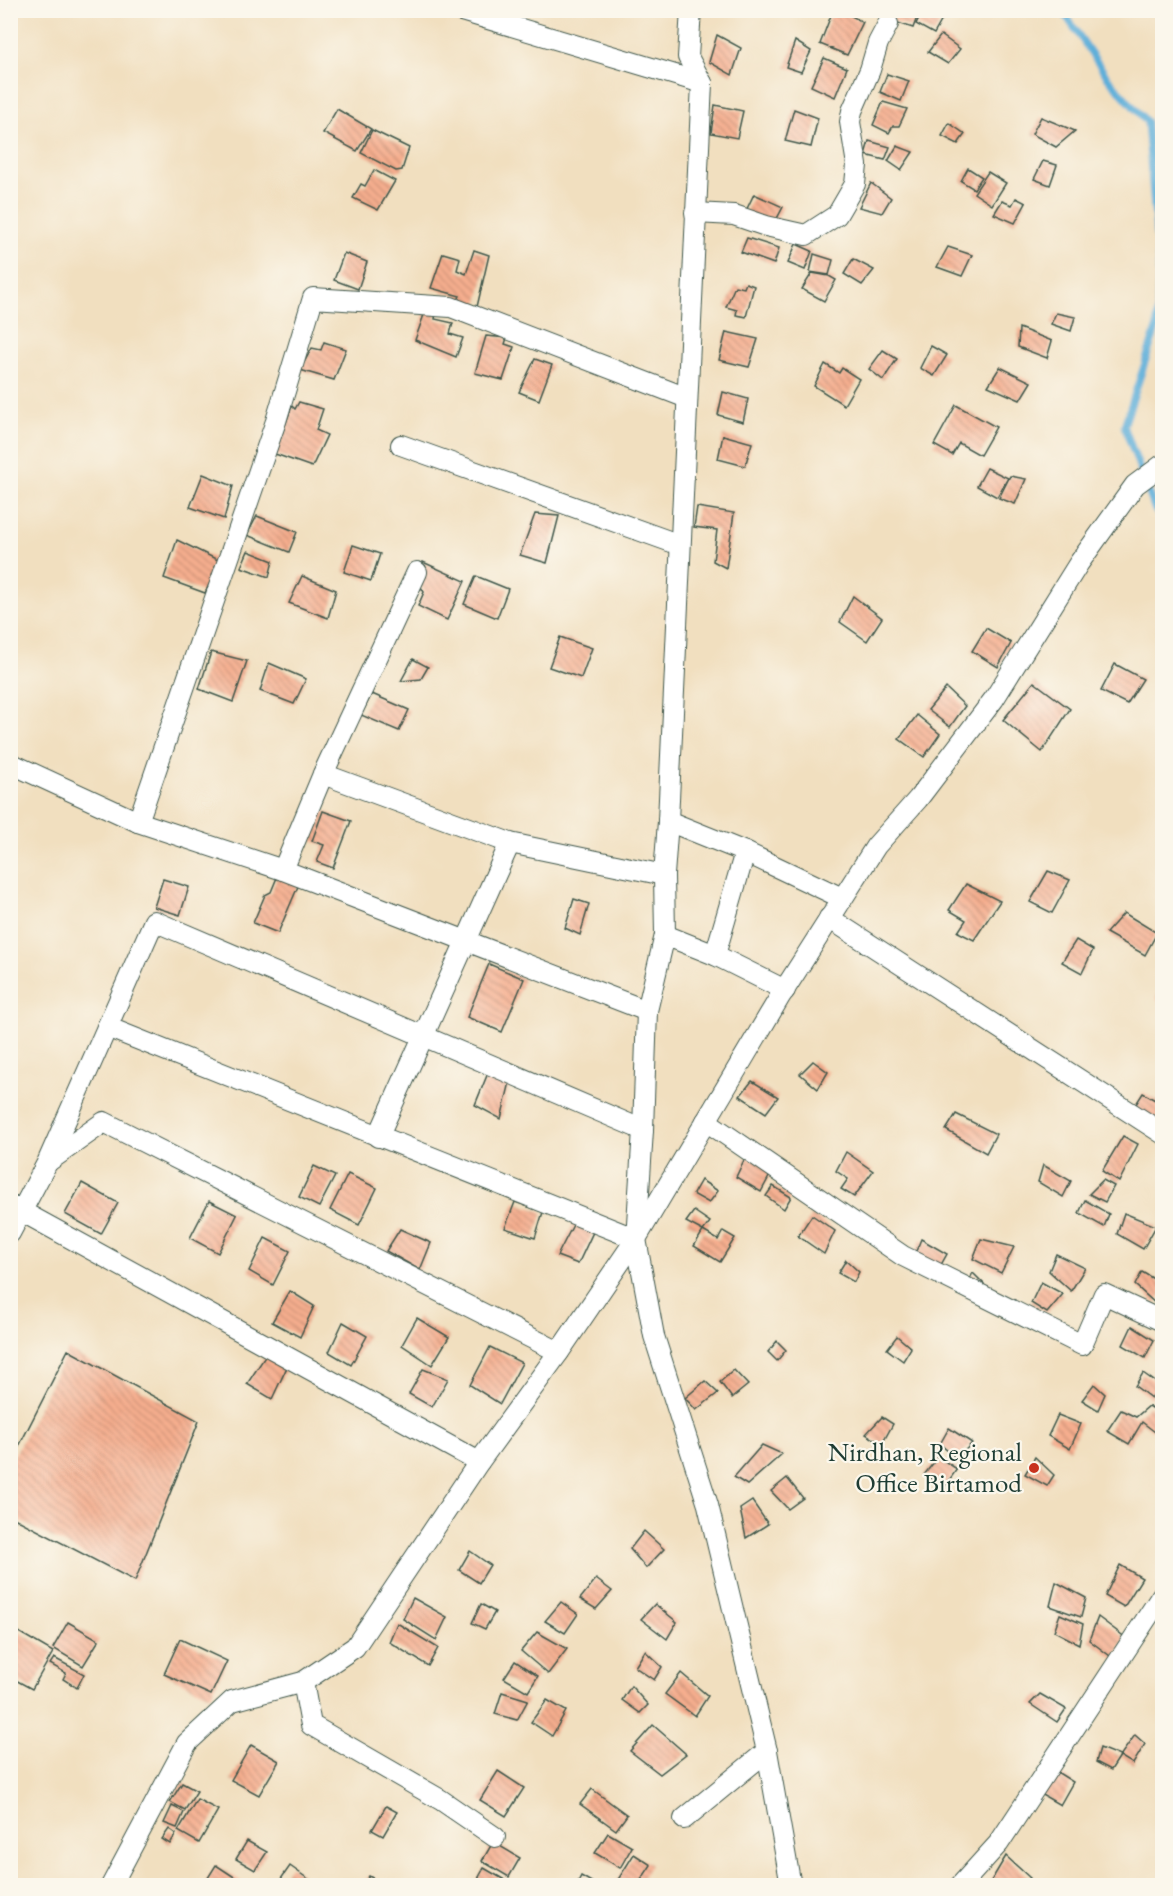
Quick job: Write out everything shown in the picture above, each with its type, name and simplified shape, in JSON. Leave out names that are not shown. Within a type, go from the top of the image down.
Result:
[{"type":"street","points":[[458,10],[702,82]]},
{"type":"street","points":[[691,10],[688,57],[702,82],[668,821],[663,875],[665,935],[647,1011],[636,1239],[654,1336],[708,1505],[767,1751],[791,1886]]},
{"type":"street","points":[[695,213],[734,215],[766,226],[806,235],[837,215],[855,184],[856,165],[850,122],[852,111],[888,24]]},
{"type":"street","points":[[138,822],[276,421],[314,298],[451,307],[687,398]]},
{"type":"street","points":[[401,445],[680,545]]},
{"type":"street","points":[[111,1886],[187,1743],[232,1701],[303,1682],[356,1647],[479,1462],[559,1352],[636,1239],[785,990],[876,846],[918,798],[994,699],[1079,563],[1135,485],[1162,465]]},
{"type":"street","points":[[283,870],[323,774],[417,572]]},
{"type":"street","points":[[10,763],[138,822],[283,870],[647,1011]]},
{"type":"street","points":[[323,774],[510,843],[663,875]]},
{"type":"street","points":[[668,821],[745,852],[842,898]]},
{"type":"street","points":[[378,1137],[510,843]]},
{"type":"street","points":[[716,955],[745,852]]},
{"type":"street","points":[[830,918],[1162,1133]]},
{"type":"street","points":[[10,1233],[16,1208],[47,1163],[154,921],[643,1130]]},
{"type":"street","points":[[665,935],[716,955],[785,990]]},
{"type":"street","points":[[107,1027],[636,1239]]},
{"type":"street","points":[[706,1121],[903,1256],[1082,1345],[1104,1294],[1162,1321]]},
{"type":"street","points":[[47,1163],[104,1122],[559,1352]]},
{"type":"street","points":[[16,1208],[479,1462]]},
{"type":"street","points":[[960,1886],[999,1843],[1162,1595]]},
{"type":"street","points":[[303,1682],[311,1725],[441,1800],[495,1837]]},
{"type":"street","points":[[684,1819],[767,1751]]},
{"type":"building","points":[[833,10],[840,10],[863,22],[847,55],[820,44]]},
{"type":"building","points":[[898,10],[919,12],[913,28],[892,21]]},
{"type":"building","points":[[923,10],[935,10],[944,16],[934,34],[916,24]]},
{"type":"building","points":[[717,35],[741,48],[732,75],[709,62]]},
{"type":"building","points":[[941,35],[960,49],[948,64],[928,52]]},
{"type":"building","points":[[795,41],[811,51],[801,72],[786,67]]},
{"type":"building","points":[[824,58],[847,68],[835,97],[811,86]]},
{"type":"building","points":[[887,74],[909,81],[901,101],[880,92]]},
{"type":"building","points":[[883,102],[907,109],[899,126],[893,126],[889,133],[873,125]]},
{"type":"building","points":[[715,105],[743,111],[737,138],[711,133]]},
{"type":"building","points":[[337,109],[371,129],[357,151],[323,133]]},
{"type":"building","points":[[794,109],[818,118],[811,147],[785,141]]},
{"type":"building","points":[[1041,117],[1075,131],[1056,147],[1032,134]]},
{"type":"building","points":[[949,123],[965,134],[958,144],[942,136]]},
{"type":"building","points":[[372,130],[409,148],[402,170],[396,171],[361,153]]},
{"type":"building","points":[[869,141],[890,147],[885,160],[865,155]]},
{"type":"building","points":[[897,146],[913,152],[901,170],[888,161]]},
{"type":"building","points":[[1043,161],[1057,165],[1050,185],[1034,179]]},
{"type":"building","points":[[968,168],[982,177],[974,189],[961,181]]},
{"type":"building","points":[[374,170],[395,181],[378,210],[353,198],[361,184],[365,186]]},
{"type":"building","points":[[988,172],[1006,183],[992,205],[974,193]]},
{"type":"building","points":[[871,183],[891,198],[882,213],[859,207]]},
{"type":"building","points":[[754,194],[783,207],[773,226],[744,215]]},
{"type":"building","points":[[1016,198],[1026,203],[1015,223],[994,214],[1002,201],[1012,205]]},
{"type":"building","points":[[747,238],[779,248],[774,264],[741,252]]},
{"type":"building","points":[[796,244],[812,251],[805,270],[788,263]]},
{"type":"building","points":[[948,247],[972,255],[962,276],[937,267]]},
{"type":"building","points":[[474,250],[489,255],[477,307],[458,300],[460,296],[431,288],[443,253],[460,258],[457,270],[466,274]]},
{"type":"building","points":[[344,253],[367,262],[358,289],[334,280]]},
{"type":"building","points":[[814,254],[833,260],[829,275],[810,272]]},
{"type":"building","points":[[853,259],[874,270],[862,285],[844,274]]},
{"type":"building","points":[[812,273],[829,276],[836,280],[824,301],[802,289]]},
{"type":"building","points":[[746,283],[754,286],[746,317],[736,315],[737,310],[726,307],[735,286],[744,288]]},
{"type":"building","points":[[426,309],[436,312],[435,319],[453,323],[450,334],[463,338],[456,357],[415,340]]},
{"type":"building","points":[[1056,313],[1075,317],[1071,331],[1051,324]]},
{"type":"building","points":[[1019,328],[1052,341],[1047,358],[1018,347]]},
{"type":"building","points":[[726,332],[758,339],[749,367],[719,360]]},
{"type":"building","points":[[486,336],[507,338],[505,344],[514,347],[503,380],[475,373]]},
{"type":"building","points":[[324,342],[346,349],[334,380],[300,370],[312,348],[321,350]]},
{"type":"building","points":[[931,346],[947,355],[934,376],[920,368]]},
{"type":"building","points":[[883,350],[897,359],[883,380],[869,369]]},
{"type":"building","points":[[535,359],[552,365],[539,400],[519,392]]},
{"type":"building","points":[[825,364],[839,373],[842,368],[859,379],[844,405],[814,386]]},
{"type":"building","points":[[1000,367],[1031,382],[1020,400],[988,386]]},
{"type":"building","points":[[723,392],[748,399],[743,422],[718,415]]},
{"type":"building","points":[[299,402],[323,409],[316,430],[327,435],[312,467],[275,454],[292,406],[295,409]]},
{"type":"building","points":[[956,405],[996,427],[980,455],[959,443],[952,455],[934,445]]},
{"type":"building","points":[[723,435],[752,443],[745,466],[718,459]]},
{"type":"building","points":[[987,468],[1008,478],[997,497],[977,486]]},
{"type":"building","points":[[203,474],[233,486],[224,519],[190,507]]},
{"type":"building","points":[[1010,476],[1026,479],[1015,504],[999,498]]},
{"type":"building","points":[[697,507],[734,513],[726,568],[713,561],[717,530],[694,527]]},
{"type":"building","points":[[535,514],[559,516],[547,563],[520,555]]},
{"type":"building","points":[[257,516],[297,532],[289,552],[247,535]]},
{"type":"building","points":[[177,540],[220,561],[205,593],[164,578]]},
{"type":"building","points":[[353,545],[380,554],[371,581],[344,572]]},
{"type":"building","points":[[248,551],[273,561],[269,577],[241,567]]},
{"type":"building","points":[[423,562],[465,581],[447,620],[418,606],[424,592],[421,587]]},
{"type":"building","points":[[302,576],[336,590],[328,618],[289,603]]},
{"type":"building","points":[[476,576],[508,589],[497,618],[464,604]]},
{"type":"building","points":[[853,596],[882,618],[867,641],[840,622]]},
{"type":"building","points":[[986,628],[1011,643],[998,667],[972,651]]},
{"type":"building","points":[[560,637],[592,648],[581,678],[549,667]]},
{"type":"building","points":[[211,652],[247,661],[233,702],[199,689]]},
{"type":"building","points":[[413,659],[428,667],[421,679],[401,681]]},
{"type":"building","points":[[269,663],[306,679],[294,704],[260,691]]},
{"type":"building","points":[[1115,664],[1143,679],[1127,704],[1101,691]]},
{"type":"building","points":[[1034,682],[1070,709],[1042,752],[1003,720]]},
{"type":"building","points":[[946,688],[965,706],[950,727],[928,710]]},
{"type":"building","points":[[372,694],[409,710],[399,731],[361,715]]},
{"type":"building","points":[[917,715],[940,734],[924,757],[899,739]]},
{"type":"building","points":[[323,811],[351,821],[333,868],[317,862],[324,845],[312,841]]},
{"type":"building","points":[[1048,871],[1070,880],[1052,913],[1030,902]]},
{"type":"building","points":[[278,875],[299,884],[278,933],[253,923],[265,895],[271,892]]},
{"type":"building","points":[[163,879],[189,887],[180,915],[154,907]]},
{"type":"building","points":[[966,884],[1000,901],[974,940],[958,932],[966,920],[949,910]]},
{"type":"building","points":[[574,899],[589,904],[580,935],[565,928]]},
{"type":"building","points":[[1124,913],[1157,933],[1145,955],[1106,933]]},
{"type":"building","points":[[1076,940],[1093,950],[1082,973],[1062,962]]},
{"type":"building","points":[[489,964],[524,979],[502,1032],[467,1017]]},
{"type":"building","points":[[1162,987],[1162,1005],[1156,998]]},
{"type":"building","points":[[813,1061],[828,1072],[818,1089],[800,1074]]},
{"type":"building","points":[[488,1073],[510,1082],[501,1119],[475,1105]]},
{"type":"building","points":[[752,1081],[778,1097],[766,1113],[740,1096]]},
{"type":"building","points":[[1143,1093],[1162,1104],[1162,1111],[1154,1130],[1129,1115]]},
{"type":"building","points":[[956,1114],[996,1134],[986,1153],[946,1130]]},
{"type":"building","points":[[1123,1136],[1138,1144],[1119,1182],[1102,1171]]},
{"type":"building","points":[[846,1152],[873,1171],[854,1197],[841,1189],[848,1179],[836,1171]]},
{"type":"building","points":[[745,1158],[778,1160],[761,1192],[736,1177]]},
{"type":"building","points":[[1043,1165],[1071,1181],[1063,1197],[1038,1182]]},
{"type":"building","points":[[314,1166],[335,1176],[319,1207],[299,1197]]},
{"type":"building","points":[[348,1174],[377,1188],[359,1225],[330,1210]]},
{"type":"building","points":[[701,1180],[718,1191],[709,1203],[693,1194]]},
{"type":"building","points":[[1103,1180],[1114,1186],[1105,1202],[1089,1194]]},
{"type":"building","points":[[82,1183],[118,1203],[101,1234],[65,1214]]},
{"type":"building","points":[[773,1186],[791,1197],[784,1209],[766,1196]]},
{"type":"building","points":[[1085,1200],[1109,1214],[1104,1227],[1079,1213]]},
{"type":"building","points":[[209,1201],[237,1215],[218,1253],[190,1238]]},
{"type":"building","points":[[515,1202],[543,1212],[535,1238],[505,1228]]},
{"type":"building","points":[[694,1211],[710,1222],[703,1231],[686,1222]]},
{"type":"building","points":[[1124,1213],[1156,1226],[1143,1249],[1117,1234]]},
{"type":"building","points":[[812,1215],[835,1231],[824,1254],[798,1236]]},
{"type":"building","points":[[574,1223],[593,1232],[578,1264],[557,1256]]},
{"type":"building","points":[[400,1229],[431,1243],[420,1270],[386,1251]]},
{"type":"building","points":[[703,1231],[718,1240],[723,1231],[735,1238],[720,1262],[694,1246]]},
{"type":"building","points":[[265,1238],[290,1251],[273,1285],[249,1271]]},
{"type":"building","points":[[921,1239],[947,1254],[933,1279],[910,1266]]},
{"type":"building","points":[[981,1239],[1014,1247],[1001,1273],[973,1259]]},
{"type":"building","points":[[1056,1254],[1085,1268],[1071,1291],[1049,1271]]},
{"type":"building","points":[[846,1260],[859,1272],[854,1282],[838,1273]]},
{"type":"building","points":[[1142,1272],[1162,1284],[1162,1292],[1156,1304],[1135,1285]]},
{"type":"building","points":[[973,1273],[984,1284],[978,1300],[963,1291]]},
{"type":"building","points":[[1041,1282],[1063,1294],[1047,1313],[1031,1303]]},
{"type":"building","points":[[290,1291],[314,1306],[300,1337],[272,1322]]},
{"type":"building","points":[[417,1318],[449,1337],[432,1365],[402,1345]]},
{"type":"building","points":[[343,1322],[367,1336],[351,1365],[329,1352]]},
{"type":"building","points":[[1132,1326],[1154,1340],[1145,1358],[1123,1345]]},
{"type":"building","points":[[897,1336],[911,1348],[903,1361],[887,1349]]},
{"type":"building","points":[[777,1341],[786,1350],[777,1361],[768,1352]]},
{"type":"building","points":[[490,1347],[522,1363],[500,1404],[470,1385]]},
{"type":"building","points":[[68,1350],[199,1421],[135,1581],[10,1516],[10,1464]]},
{"type":"building","points":[[266,1355],[287,1367],[272,1399],[247,1384]]},
{"type":"building","points":[[423,1369],[448,1379],[432,1407],[409,1394]]},
{"type":"building","points":[[734,1370],[748,1385],[732,1398],[720,1382]]},
{"type":"building","points":[[1143,1373],[1161,1386],[1151,1398],[1135,1386]]},
{"type":"building","points":[[705,1381],[718,1393],[696,1410],[685,1398]]},
{"type":"building","points":[[1094,1384],[1105,1394],[1098,1410],[1082,1400]]},
{"type":"building","points":[[1149,1406],[1162,1414],[1162,1420],[1155,1432],[1142,1422],[1129,1444],[1107,1431],[1121,1410],[1136,1417]]},
{"type":"building","points":[[1058,1415],[1081,1424],[1070,1449],[1048,1436]]},
{"type":"building","points":[[882,1417],[893,1424],[882,1444],[866,1434]]},
{"type":"building","points":[[949,1428],[972,1443],[957,1459],[940,1444]]},
{"type":"building","points":[[762,1445],[782,1454],[747,1485],[734,1477]]},
{"type":"building","points":[[938,1457],[957,1469],[945,1486],[924,1475]]},
{"type":"building","points":[[1035,1457],[1054,1475],[1047,1486],[1025,1474]]},
{"type":"building","points":[[787,1478],[803,1498],[788,1509],[771,1491]]},
{"type":"building","points":[[752,1501],[768,1524],[746,1538],[740,1509]]},
{"type":"building","points":[[644,1531],[664,1549],[646,1568],[630,1549]]},
{"type":"building","points":[[470,1551],[490,1565],[479,1583],[459,1570]]},
{"type":"building","points":[[1120,1565],[1142,1578],[1124,1607],[1105,1596]]},
{"type":"building","points":[[596,1579],[612,1591],[596,1609],[580,1599]]},
{"type":"building","points":[[1056,1582],[1086,1598],[1081,1617],[1050,1606]]},
{"type":"building","points":[[413,1598],[447,1617],[436,1640],[403,1619]]},
{"type":"building","points":[[561,1602],[578,1614],[565,1633],[545,1621]]},
{"type":"building","points":[[481,1604],[495,1612],[485,1629],[472,1623]]},
{"type":"building","points":[[655,1604],[677,1622],[667,1639],[641,1619]]},
{"type":"building","points":[[1060,1614],[1083,1624],[1079,1644],[1054,1631]]},
{"type":"building","points":[[1098,1617],[1126,1638],[1114,1659],[1089,1640]]},
{"type":"building","points":[[68,1622],[99,1640],[83,1666],[53,1648]]},
{"type":"building","points":[[397,1623],[438,1648],[428,1666],[389,1642]]},
{"type":"building","points":[[10,1627],[53,1652],[32,1689],[10,1677]]},
{"type":"building","points":[[537,1632],[567,1649],[548,1674],[521,1651]]},
{"type":"building","points":[[180,1639],[227,1661],[211,1695],[164,1674]]},
{"type":"building","points":[[645,1651],[662,1667],[654,1680],[635,1667]]},
{"type":"building","points":[[54,1658],[84,1674],[77,1688],[63,1679],[66,1673],[50,1664]]},
{"type":"building","points":[[515,1661],[538,1676],[528,1692],[504,1678]]},
{"type":"building","points":[[681,1673],[708,1696],[695,1716],[665,1694]]},
{"type":"building","points":[[631,1686],[648,1705],[640,1713],[622,1700]]},
{"type":"building","points":[[502,1692],[528,1700],[517,1720],[495,1714]]},
{"type":"building","points":[[1040,1694],[1066,1709],[1057,1722],[1030,1704]]},
{"type":"building","points":[[547,1700],[566,1711],[552,1736],[531,1722]]},
{"type":"building","points":[[653,1725],[686,1754],[660,1774],[630,1751]]},
{"type":"building","points":[[1135,1735],[1145,1744],[1133,1764],[1120,1756]]},
{"type":"building","points":[[251,1745],[279,1761],[259,1795],[231,1780]]},
{"type":"building","points":[[1100,1748],[1120,1756],[1111,1770],[1096,1762]]},
{"type":"building","points":[[498,1771],[524,1788],[506,1816],[480,1800]]},
{"type":"building","points":[[1057,1772],[1073,1782],[1060,1805],[1041,1794]]},
{"type":"building","points":[[182,1783],[197,1791],[185,1810],[170,1802]]},
{"type":"building","points":[[592,1789],[627,1815],[616,1830],[580,1804]]},
{"type":"building","points":[[197,1799],[218,1810],[199,1843],[178,1831]]},
{"type":"building","points":[[172,1806],[184,1812],[177,1828],[164,1823]]},
{"type":"building","points":[[386,1806],[397,1812],[383,1836],[372,1830]]},
{"type":"building","points":[[169,1829],[176,1834],[170,1844],[162,1839]]},
{"type":"building","points":[[608,1833],[632,1847],[620,1868],[595,1853]]},
{"type":"building","points":[[247,1841],[267,1852],[255,1870],[236,1859]]},
{"type":"building","points":[[493,1842],[520,1858],[509,1877],[482,1861]]},
{"type":"building","points":[[634,1854],[651,1865],[637,1886],[614,1886]]},
{"type":"building","points":[[1006,1856],[1030,1878],[1023,1886],[988,1886]]},
{"type":"building","points":[[216,1865],[248,1886],[213,1886],[206,1881]]},
{"type":"building","points":[[290,1866],[318,1886],[276,1886]]},
{"type":"building","points":[[484,1868],[515,1886],[474,1886]]},
{"type":"building","points":[[369,1876],[386,1886],[362,1886]]},
{"type":"building","points":[[581,1876],[595,1884],[594,1886],[576,1886]]},
{"type":"waterway","points":[[1062,10],[1108,78],[1147,122],[1159,268],[1157,326],[1124,426],[1155,510],[1162,519]]},
{"type":"place","name":"Nirdhan, Regional Office Birtamod","points":[[1034,1468]]}]
